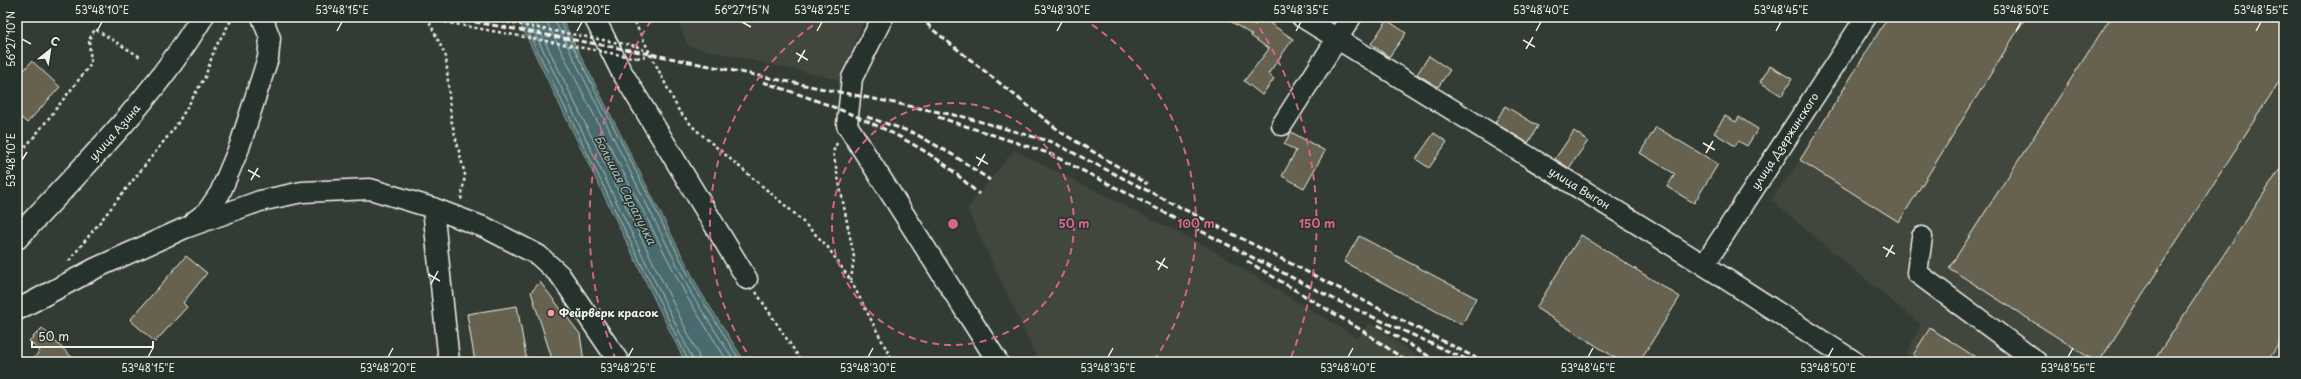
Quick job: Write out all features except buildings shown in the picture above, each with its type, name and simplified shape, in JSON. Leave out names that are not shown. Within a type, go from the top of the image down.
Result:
[{"type":"main road","name":"улица Азина","points":[[17,238],[103,146],[155,84],[191,36],[202,17]]},
{"type":"street","points":[[185,228],[207,212],[220,193],[238,148],[268,58],[270,38],[262,17]]},
{"type":"street","points":[[594,17],[620,69],[747,279]]},
{"type":"street","points":[[882,17],[852,78],[847,124],[998,362]]},
{"type":"street","name":"улица Выгон","points":[[1302,17],[1335,39],[1704,265],[1854,362]]},
{"type":"street","points":[[1282,125],[1335,39],[1351,17]]},
{"type":"street","name":"улица Дзержинского","points":[[1704,265],[1859,19]]},
{"type":"street","points":[[17,310],[96,268],[185,228],[260,202],[302,192],[334,189],[370,189],[433,208],[525,247],[549,264],[560,275],[619,362]]},
{"type":"street","points":[[433,208],[449,362]]},
{"type":"street","points":[[1922,237],[1917,273],[2037,362]]},
{"type":"path","points":[[69,262],[176,126],[205,77],[215,48],[233,17]]},
{"type":"path","points":[[427,17],[446,57],[451,119],[465,176],[458,218]]},
{"type":"path","points":[[432,17],[439,21],[637,58],[652,55]]},
{"type":"path","points":[[478,17],[636,46],[652,55]]},
{"type":"path","points":[[632,17],[679,111],[695,129],[800,218],[827,246],[851,281],[893,362]]},
{"type":"path","points":[[17,156],[34,137],[91,64],[89,40],[95,29],[142,58]]},
{"type":"path","points":[[847,124],[833,152],[854,257],[851,281]]},
{"type":"path","points":[[747,279],[802,362]]},
{"type":"shaded area","points":[[677,17],[865,17],[840,80],[688,46]]},
{"type":"shaded area","points":[[1888,17],[2284,17],[2284,362],[1921,362],[1906,354],[1921,325],[1771,200],[1800,160]]},
{"type":"shaded area","points":[[1014,150],[1212,250],[1357,338],[1370,323],[1426,362],[1039,362],[967,209]]},
{"type":"water","name":"Большая Сарапулка","points":[[517,17],[561,17],[700,291],[745,362],[685,362]]},
{"type":"railway","points":[[448,17],[635,51],[964,117],[1052,142],[1484,362]]},
{"type":"railway","points":[[921,17],[932,29],[1062,133],[1147,184]]},
{"type":"railway","points":[[763,82],[834,107],[902,138],[944,164],[979,194]]},
{"type":"railway","points":[[867,117],[914,133],[953,155],[990,180]]},
{"type":"railway","points":[[938,117],[1048,153],[1340,302],[1470,361]]},
{"type":"railway","points":[[1247,261],[1363,331],[1408,362]]},
{"type":"railway","points":[[1378,325],[1438,362]]},
{"type":"place","name":"Фейрверк красок","points":[[551,313]]}]
